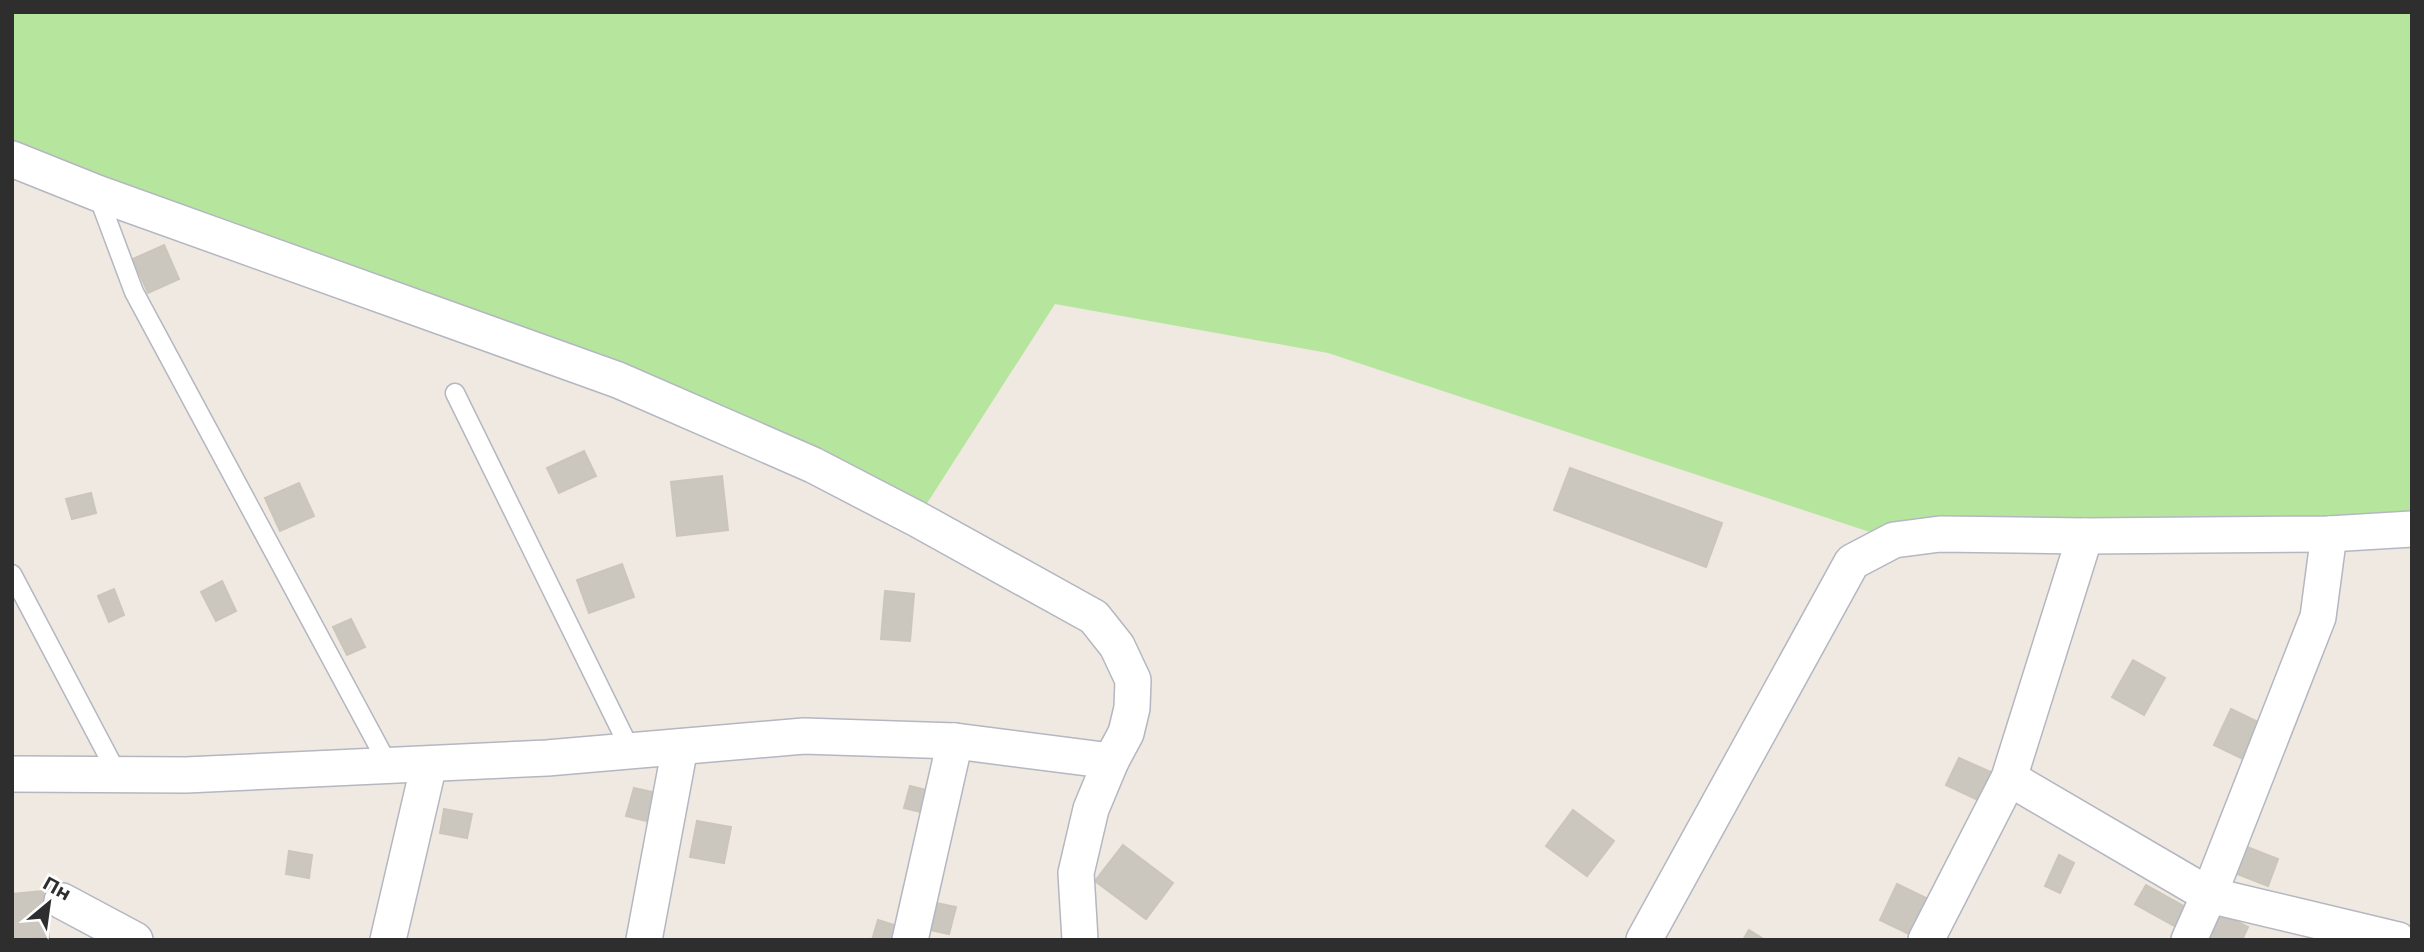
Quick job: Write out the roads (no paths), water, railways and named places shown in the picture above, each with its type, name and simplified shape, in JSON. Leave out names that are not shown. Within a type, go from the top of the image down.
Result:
[{"type":"street","points":[[12,159],[97,193],[618,380],[813,464],[1094,617],[1116,646],[1133,680],[1132,708],[1126,733],[1091,809],[1076,873],[1080,940]]},
{"type":"street","points":[[1644,940],[1852,562],[1894,540],[1940,534],[2329,534],[2412,529]]},
{"type":"street","points":[[2189,940],[2318,617],[2329,534]]},
{"type":"street","points":[[1926,940],[2009,778],[2085,536]]},
{"type":"street","points":[[12,774],[186,775],[389,766],[547,758],[804,736],[955,741],[1111,761]]},
{"type":"street","points":[[910,940],[955,741]]},
{"type":"street","points":[[645,940],[680,747]]},
{"type":"street","points":[[388,940],[429,764]]},
{"type":"street","points":[[2009,778],[2209,895],[2398,940]]},
{"type":"street","points":[[62,901],[135,940]]},
{"type":"lane","points":[[97,193],[134,292],[389,766]]},
{"type":"lane","points":[[455,393],[631,751]]},
{"type":"lane","points":[[12,574],[118,775]]}]
